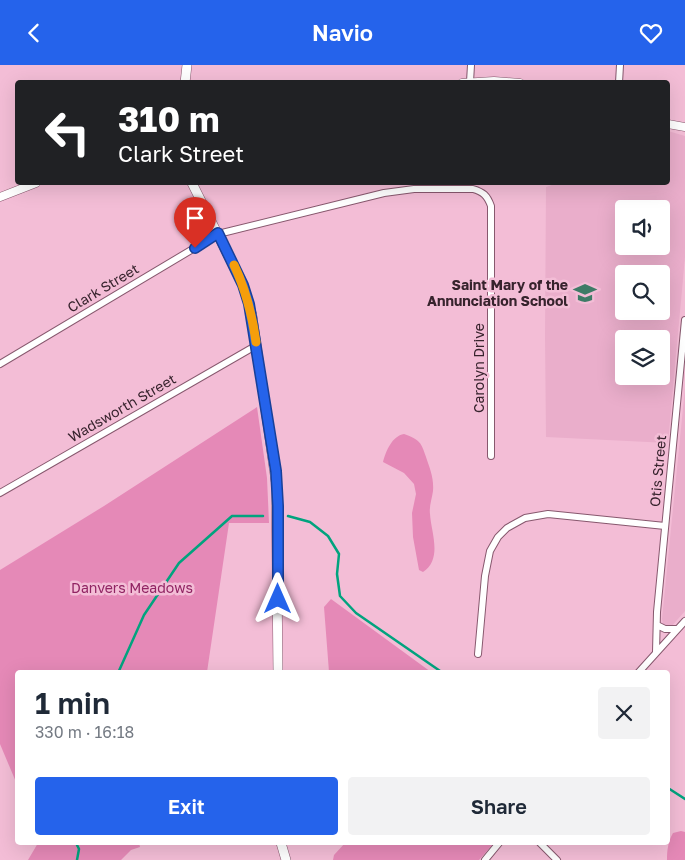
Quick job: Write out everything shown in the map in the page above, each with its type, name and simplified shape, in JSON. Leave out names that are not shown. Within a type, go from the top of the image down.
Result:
[{"type":"main road","points":[[186,80],[188,65]]},
{"type":"main road","points":[[193,185],[246,294],[256,345],[276,482],[278,670]]},
{"type":"main road","points":[[282,845],[286,860]]},
{"type":"street","points":[[467,80],[471,65]]},
{"type":"street","points":[[619,80],[620,65]]},
{"type":"street","points":[[670,124],[685,127]]},
{"type":"street","points":[[0,197],[31,185]]},
{"type":"street","name":"Carolyn Drive","points":[[218,233],[384,193],[434,188],[474,189],[482,192],[489,200],[491,215],[492,456]]},
{"type":"street","name":"Clark Street","points":[[0,364],[218,233]]},
{"type":"street","name":"Otis Street","points":[[656,652],[665,526],[685,320]]},
{"type":"street","name":"Wadsworth Street","points":[[0,493],[256,345]]},
{"type":"street","points":[[478,654],[485,576],[490,551],[498,537],[508,527],[525,518],[548,515],[665,526]]},
{"type":"street","points":[[641,670],[685,621]]},
{"type":"street","points":[[657,625],[664,629],[678,629]]},
{"type":"street","points":[[485,860],[496,845]]},
{"type":"street","points":[[542,845],[557,860]]},
{"type":"shaded area","name":"Saint Mary of the Annunciation School","points":[[670,132],[685,136],[685,257],[668,443],[546,437],[546,187],[552,185],[670,185]]},
{"type":"shaded area","points":[[685,388],[685,611],[670,628],[663,624],[662,619]]},
{"type":"green space","name":"Danvers Meadows","points":[[257,407],[267,478],[269,523],[229,523],[207,670],[15,670],[15,780],[0,744],[0,570],[104,506]]},
{"type":"green space","points":[[404,434],[417,440],[421,445],[433,482],[430,511],[434,553],[429,567],[423,572],[419,570],[413,537],[412,513],[416,494],[414,484],[404,473],[383,462],[393,441]]},
{"type":"green space","points":[[331,599],[428,670],[329,670],[324,607]]},
{"type":"green space","points":[[685,832],[685,860],[667,860],[668,846],[670,845],[673,833]]},
{"type":"green space","points":[[37,845],[140,845],[140,847],[131,850],[121,860],[28,860]]},
{"type":"green space","points":[[343,845],[492,845],[479,860],[333,860],[334,855]]},
{"type":"waterway","points":[[119,670],[144,615],[179,563],[232,516],[263,516]]},
{"type":"waterway","points":[[288,516],[310,522],[328,536],[339,554],[337,574],[340,596],[356,613],[439,670]]},
{"type":"waterway","points":[[670,789],[685,799]]},
{"type":"waterway","points":[[77,845],[79,849],[77,860]]},
{"type":"slow traffic","points":[[234,265],[249,304],[256,342]]},
{"type":"place","name":"Saint Mary of the Annunciation School","points":[[585,293]]},
{"type":"route","points":[[195,248],[218,233],[243,285],[249,304],[276,471],[278,599]]}]
